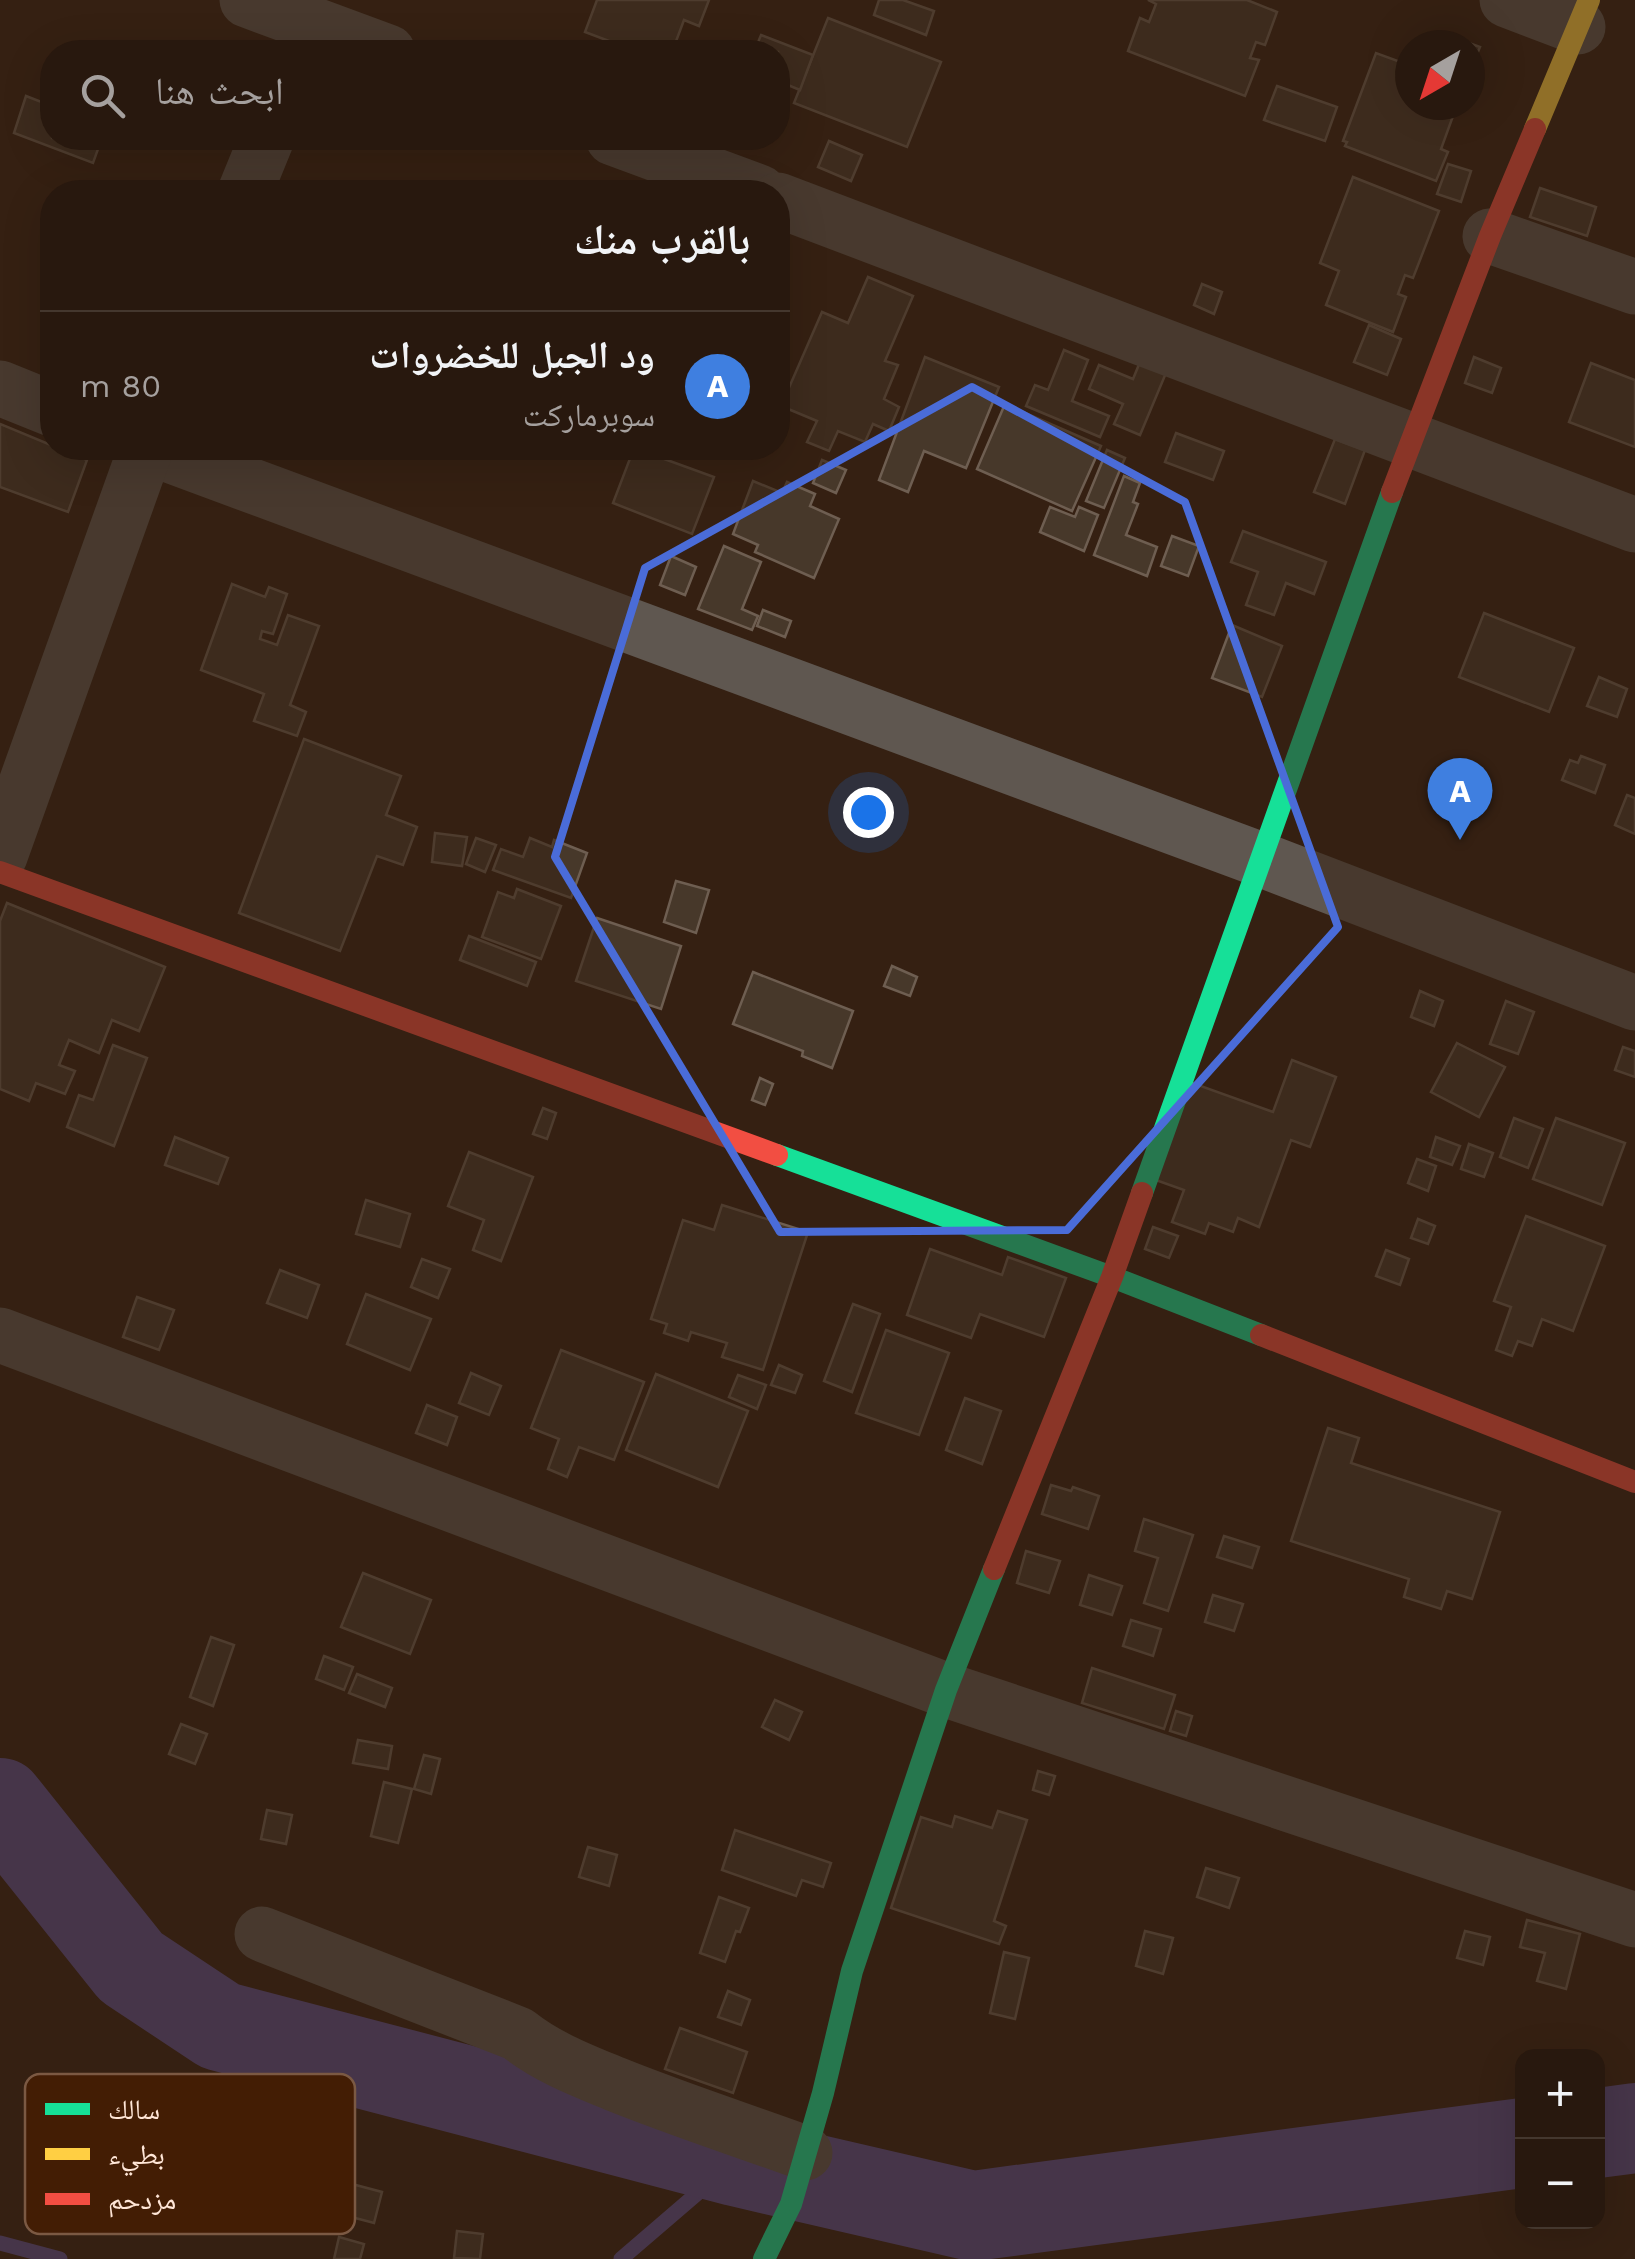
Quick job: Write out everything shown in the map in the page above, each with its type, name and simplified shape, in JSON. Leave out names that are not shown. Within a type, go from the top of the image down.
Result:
[{"type":"street","points":[[247,0],[354,40]]},
{"type":"street","points":[[764,2259],[791,2204],[852,1971],[946,1690],[1112,1277],[1411,439],[1583,14],[1507,0]]},
{"type":"street","points":[[251,180],[262,150]]},
{"type":"street","points":[[645,150],[727,180]]},
{"type":"street","points":[[790,205],[1635,525]]},
{"type":"street","points":[[1490,236],[1635,287]]},
{"type":"street","points":[[0,388],[40,404]]},
{"type":"street","points":[[0,856],[144,460]]},
{"type":"street","points":[[180,460],[1262,860],[1635,1004]]},
{"type":"street","points":[[0,872],[1112,1277],[1635,1482]]},
{"type":"street","points":[[0,1336],[946,1690],[1635,1920]]},
{"type":"street","points":[[262,1934],[518,2034],[575,2068],[805,2153]]},
{"type":"highlighted area","points":[[972,387],[1185,502],[1338,927],[1067,1230],[780,1232],[555,857],[645,568]]},
{"type":"building","points":[[597,0],[709,0],[699,26],[684,20],[676,40],[606,40],[585,32]]},
{"type":"building","points":[[879,0],[903,0],[934,11],[926,35],[874,15]]},
{"type":"building","points":[[1148,0],[1247,0],[1277,12],[1265,45],[1256,42],[1250,58],[1259,60],[1245,96],[1128,51],[1140,18],[1149,22],[1156,4]]},
{"type":"building","points":[[828,18],[941,62],[907,147],[794,103]]},
{"type":"building","points":[[790,46],[813,55],[800,90],[790,86]]},
{"type":"building","points":[[1376,53],[1395,60],[1395,120],[1452,120],[1441,149],[1448,152],[1436,181],[1345,146],[1347,142],[1343,141]]},
{"type":"building","points":[[1277,86],[1337,107],[1325,141],[1264,120]]},
{"type":"building","points":[[26,96],[40,101],[40,143],[14,133]]},
{"type":"building","points":[[829,141],[862,155],[851,181],[818,167]]},
{"type":"building","points":[[59,150],[98,150],[93,163]]},
{"type":"building","points":[[1448,164],[1471,171],[1461,202],[1437,194]]},
{"type":"building","points":[[1353,177],[1439,211],[1413,278],[1405,275],[1398,294],[1406,297],[1393,332],[1326,305],[1339,271],[1320,263]]},
{"type":"building","points":[[1540,188],[1596,207],[1587,236],[1530,217]]},
{"type":"building","points":[[868,277],[913,296],[885,361],[898,365],[884,399],[899,407],[889,431],[873,424],[865,442],[838,431],[829,451],[807,442],[817,421],[790,410],[790,385],[822,312],[848,323]]},
{"type":"building","points":[[1202,284],[1222,292],[1214,314],[1194,305]]},
{"type":"building","points":[[1369,325],[1401,339],[1387,375],[1354,362]]},
{"type":"building","points":[[1064,350],[1088,360],[1072,401],[1109,416],[1100,437],[1026,406],[1035,385],[1048,390]]},
{"type":"building","points":[[925,357],[999,387],[966,468],[924,451],[908,492],[879,480]]},
{"type":"building","points":[[1474,357],[1501,368],[1492,393],[1465,383]]},
{"type":"building","points":[[1140,362],[1166,373],[1140,435],[1114,424],[1123,404],[1089,389],[1099,365],[1133,379]]},
{"type":"building","points":[[1591,363],[1635,380],[1635,447],[1569,422]]},
{"type":"building","points":[[1005,404],[1101,446],[1072,511],[977,469]]},
{"type":"building","points":[[0,424],[40,441],[40,460],[87,460],[68,512],[0,487]]},
{"type":"building","points":[[1176,433],[1224,451],[1213,480],[1165,462]]},
{"type":"building","points":[[1335,439],[1365,450],[1345,504],[1314,492]]},
{"type":"building","points":[[1107,450],[1125,458],[1104,508],[1086,501]]},
{"type":"building","points":[[629,460],[667,460],[714,477],[692,534],[613,503]]},
{"type":"building","points":[[822,460],[846,470],[836,493],[813,483]]},
{"type":"building","points":[[1124,476],[1140,483],[1133,502],[1138,504],[1126,535],[1157,547],[1147,576],[1094,555]]},
{"type":"building","points":[[753,481],[782,493],[787,482],[815,494],[810,506],[839,519],[814,578],[755,552],[758,545],[733,534]]},
{"type":"building","points":[[1050,507],[1075,517],[1079,507],[1098,515],[1084,551],[1040,532]]},
{"type":"building","points":[[1243,531],[1326,562],[1314,594],[1286,583],[1274,615],[1246,605],[1258,572],[1231,562]]},
{"type":"building","points":[[1172,536],[1199,546],[1188,576],[1161,566]]},
{"type":"building","points":[[724,546],[761,562],[742,609],[758,616],[752,630],[698,609]]},
{"type":"building","points":[[671,556],[696,567],[685,595],[660,585]]},
{"type":"building","points":[[232,584],[265,597],[269,587],[287,594],[273,634],[262,631],[260,639],[277,645],[288,615],[319,626],[290,705],[306,712],[297,736],[254,721],[264,694],[201,670]]},
{"type":"building","points":[[763,610],[791,621],[785,637],[757,626]]},
{"type":"building","points":[[1484,613],[1574,648],[1549,712],[1459,677]]},
{"type":"building","points":[[1232,625],[1282,646],[1262,697],[1212,678]]},
{"type":"building","points":[[1599,677],[1627,689],[1617,717],[1587,706]]},
{"type":"building","points":[[304,739],[401,776],[386,815],[417,827],[403,865],[377,856],[340,951],[239,913]]},
{"type":"building","points":[[1581,756],[1605,765],[1595,793],[1562,780],[1570,760],[1578,763]]},
{"type":"building","points":[[1627,795],[1635,798],[1635,834],[1615,825]]},
{"type":"building","points":[[435,833],[467,837],[462,866],[432,862]]},
{"type":"building","points":[[476,838],[496,845],[485,872],[466,864]]},
{"type":"building","points":[[530,838],[552,847],[554,840],[587,853],[571,898],[493,870],[501,849],[523,857]]},
{"type":"building","points":[[676,881],[709,890],[696,933],[664,922]]},
{"type":"building","points":[[517,889],[561,906],[541,959],[482,937],[498,892],[514,898]]},
{"type":"building","points":[[7,903],[165,967],[139,1031],[112,1020],[99,1053],[69,1040],[59,1065],[75,1071],[65,1094],[36,1083],[29,1101],[0,1089],[0,921]]},
{"type":"building","points":[[597,918],[681,946],[661,1009],[576,981]]},
{"type":"building","points":[[469,936],[536,962],[527,986],[460,960]]},
{"type":"building","points":[[892,966],[917,977],[910,996],[884,986]]},
{"type":"building","points":[[753,972],[853,1011],[832,1068],[802,1056],[803,1051],[733,1024]]},
{"type":"building","points":[[1420,991],[1443,1001],[1434,1026],[1411,1017]]},
{"type":"building","points":[[1506,1001],[1534,1012],[1518,1054],[1490,1044]]},
{"type":"building","points":[[1457,1043],[1505,1067],[1479,1117],[1431,1092]]},
{"type":"building","points":[[113,1045],[147,1058],[114,1146],[67,1127],[79,1095],[93,1100]]},
{"type":"building","points":[[1623,1047],[1635,1051],[1635,1077],[1615,1070]]},
{"type":"building","points":[[1292,1060],[1336,1077],[1310,1147],[1291,1140],[1259,1227],[1238,1218],[1233,1232],[1209,1223],[1205,1234],[1172,1222],[1184,1190],[1150,1178],[1187,1081],[1273,1112]]},
{"type":"building","points":[[760,1078],[773,1084],[765,1105],[752,1100]]},
{"type":"building","points":[[543,1108],[556,1113],[547,1139],[533,1134]]},
{"type":"building","points":[[1514,1118],[1543,1129],[1528,1168],[1500,1157]]},
{"type":"building","points":[[1556,1118],[1625,1143],[1602,1205],[1533,1179]]},
{"type":"building","points":[[175,1137],[228,1158],[218,1184],[165,1165]]},
{"type":"building","points":[[1436,1137],[1460,1146],[1452,1165],[1430,1157]]},
{"type":"building","points":[[1469,1144],[1493,1153],[1484,1177],[1461,1169]]},
{"type":"building","points":[[469,1152],[533,1177],[501,1261],[473,1250],[484,1220],[448,1206]]},
{"type":"building","points":[[1417,1159],[1436,1166],[1428,1191],[1408,1183]]},
{"type":"building","points":[[366,1200],[410,1214],[400,1247],[356,1234]]},
{"type":"building","points":[[722,1205],[808,1232],[763,1370],[722,1357],[727,1343],[691,1332],[688,1341],[664,1333],[667,1324],[651,1319],[683,1220],[714,1230]]},
{"type":"building","points":[[1526,1216],[1605,1246],[1573,1331],[1542,1319],[1532,1346],[1518,1341],[1512,1356],[1496,1350],[1511,1307],[1494,1301]]},
{"type":"building","points":[[1418,1219],[1435,1226],[1428,1244],[1411,1238]]},
{"type":"building","points":[[1153,1227],[1178,1236],[1169,1258],[1145,1249]]},
{"type":"building","points":[[930,1249],[1002,1275],[1008,1257],[1066,1278],[1044,1337],[980,1314],[971,1338],[907,1315]]},
{"type":"building","points":[[1386,1250],[1409,1259],[1400,1285],[1376,1276]]},
{"type":"building","points":[[422,1259],[450,1269],[438,1298],[411,1287]]},
{"type":"building","points":[[280,1270],[319,1285],[307,1318],[267,1303]]},
{"type":"building","points":[[366,1294],[431,1319],[410,1370],[347,1344]]},
{"type":"building","points":[[137,1297],[174,1310],[159,1350],[123,1337]]},
{"type":"building","points":[[853,1304],[880,1314],[852,1392],[824,1381]]},
{"type":"building","points":[[886,1330],[949,1353],[919,1435],[856,1413]]},
{"type":"building","points":[[561,1350],[644,1382],[614,1460],[579,1447],[567,1477],[548,1469],[559,1439],[531,1428]]},
{"type":"building","points":[[779,1365],[802,1375],[795,1393],[771,1385]]},
{"type":"building","points":[[471,1373],[501,1386],[489,1415],[459,1403]]},
{"type":"building","points":[[656,1374],[748,1411],[718,1487],[626,1450]]},
{"type":"building","points":[[738,1375],[766,1385],[757,1409],[729,1397]]},
{"type":"building","points":[[965,1398],[1001,1411],[982,1464],[946,1450]]},
{"type":"building","points":[[427,1405],[457,1417],[447,1445],[416,1433]]},
{"type":"building","points":[[1328,1428],[1359,1438],[1351,1463],[1500,1512],[1472,1599],[1447,1591],[1441,1609],[1404,1597],[1409,1579],[1291,1541]]},
{"type":"building","points":[[1051,1485],[1099,1496],[1088,1529],[1042,1514]]},
{"type":"building","points":[[1144,1519],[1193,1535],[1168,1611],[1144,1603],[1158,1558],[1135,1551]]},
{"type":"building","points":[[1224,1536],[1259,1547],[1252,1568],[1217,1557]]},
{"type":"building","points":[[1026,1551],[1060,1561],[1049,1593],[1017,1583]]},
{"type":"building","points":[[363,1573],[431,1600],[410,1654],[341,1627]]},
{"type":"building","points":[[1089,1575],[1122,1586],[1112,1615],[1080,1605]]},
{"type":"building","points":[[1213,1595],[1243,1604],[1234,1631],[1205,1622]]},
{"type":"building","points":[[1131,1620],[1161,1629],[1153,1656],[1123,1646]]},
{"type":"building","points":[[211,1637],[234,1645],[213,1706],[190,1697]]},
{"type":"building","points":[[324,1656],[353,1667],[344,1690],[316,1679]]},
{"type":"building","points":[[1092,1668],[1175,1695],[1164,1729],[1082,1703]]},
{"type":"building","points":[[357,1674],[392,1688],[385,1707],[349,1693]]},
{"type":"building","points":[[775,1700],[802,1712],[789,1740],[762,1727]]},
{"type":"building","points":[[1176,1711],[1192,1716],[1186,1736],[1170,1731]]},
{"type":"building","points":[[181,1724],[207,1734],[195,1764],[169,1754]]},
{"type":"building","points":[[358,1740],[392,1746],[388,1769],[353,1763]]},
{"type":"building","points":[[424,1755],[440,1759],[431,1794],[414,1789]]},
{"type":"building","points":[[1038,1771],[1055,1776],[1049,1795],[1033,1790]]},
{"type":"building","points":[[384,1782],[412,1789],[398,1843],[371,1836]]},
{"type":"building","points":[[267,1810],[292,1815],[286,1844],[261,1839]]},
{"type":"building","points":[[998,1811],[1027,1820],[994,1921],[1006,1926],[999,1944],[891,1908],[921,1817],[952,1827],[955,1816],[992,1828]]},
{"type":"building","points":[[735,1830],[831,1863],[823,1887],[802,1880],[796,1896],[722,1870]]},
{"type":"building","points":[[588,1847],[617,1855],[609,1886],[579,1877]]},
{"type":"building","points":[[1206,1868],[1239,1878],[1229,1908],[1197,1897]]},
{"type":"building","points":[[719,1897],[749,1908],[725,1962],[700,1953]]},
{"type":"building","points":[[1527,1920],[1580,1934],[1566,1989],[1537,1981],[1545,1953],[1520,1947]]},
{"type":"building","points":[[1145,1931],[1173,1938],[1163,1974],[1136,1966]]},
{"type":"building","points":[[1465,1931],[1490,1937],[1483,1965],[1457,1958]]},
{"type":"building","points":[[1004,1952],[1029,1958],[1015,2019],[990,2013]]},
{"type":"building","points":[[728,1991],[750,2000],[741,2025],[718,2017]]},
{"type":"building","points":[[680,2028],[747,2052],[733,2093],[665,2069]]},
{"type":"building","points":[[355,2185],[382,2192],[374,2223],[355,2218]]},
{"type":"building","points":[[457,2231],[483,2234],[480,2259],[454,2258]]},
{"type":"building","points":[[339,2237],[364,2244],[360,2259],[334,2259]]},
{"type":"waterway","points":[[0,1803],[131,1967],[220,2026],[735,2161],[973,2216],[1515,2144]]},
{"type":"waterway","points":[[1605,2132],[1635,2128]]},
{"type":"waterway","points":[[621,2259],[735,2161]]},
{"type":"waterway","points":[[0,2243],[60,2259]]},
{"type":"traffic: fast","points":[[1142,1193],[1392,492]]},
{"type":"traffic: fast","points":[[777,1155],[1261,1335]]},
{"type":"traffic: fast","points":[[764,2259],[791,2204],[852,1971],[946,1690],[994,1569]]},
{"type":"traffic: slow","points":[[1535,129],[1589,0]]},
{"type":"traffic: jam","points":[[1392,492],[1535,129]]},
{"type":"traffic: jam","points":[[0,872],[777,1155]]},
{"type":"traffic: jam","points":[[994,1569],[1142,1193]]},
{"type":"traffic: jam","points":[[1261,1335],[1635,1482]]},
{"type":"place","name":"ود الجبل للخضروات","points":[[1460,840]]}]
